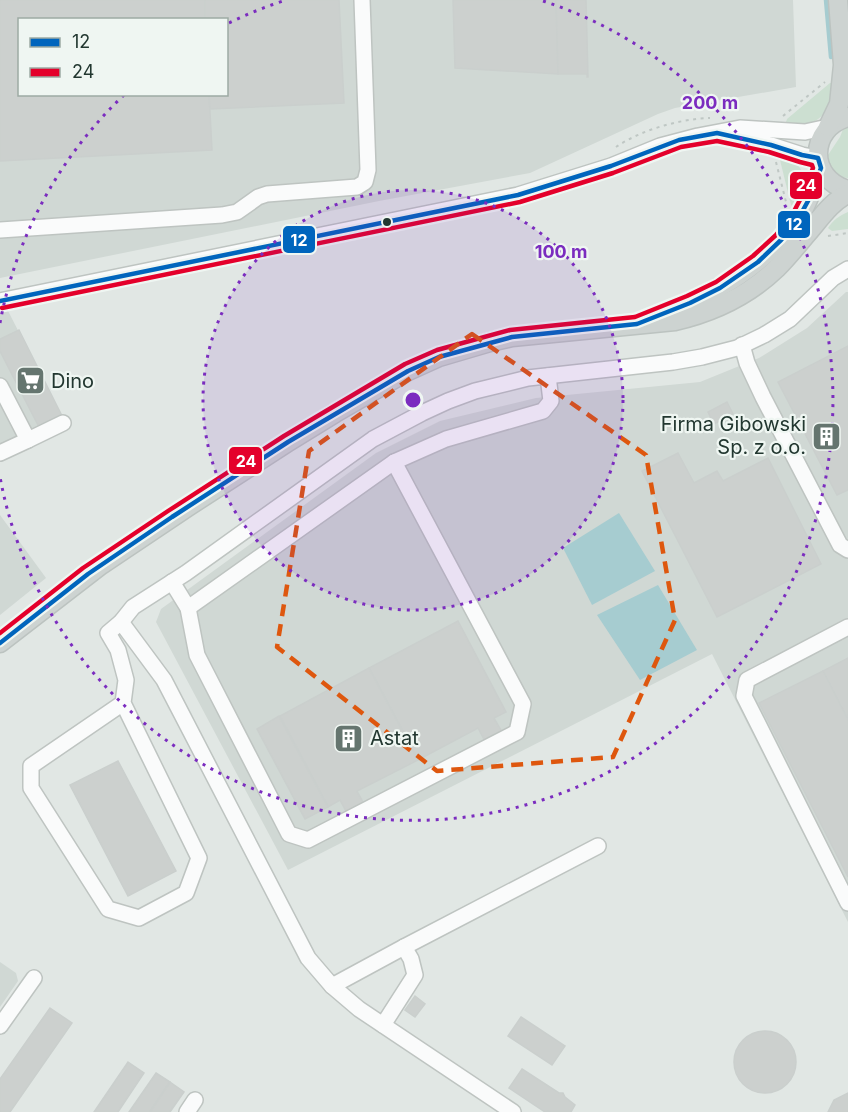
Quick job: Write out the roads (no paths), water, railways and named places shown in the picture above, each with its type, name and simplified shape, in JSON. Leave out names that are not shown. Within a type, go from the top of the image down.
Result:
[{"type":"main road","points":[[637,324],[690,303],[720,288],[758,262],[797,221],[808,201],[819,163],[820,139],[839,104],[842,72],[838,0]]},
{"type":"main road","points":[[828,127],[848,117]]},
{"type":"main road","points":[[0,643],[88,574],[172,517],[297,436],[408,371],[439,357],[512,337],[675,321],[713,310],[747,291],[777,267],[826,212],[848,192],[829,180],[819,163]]},
{"type":"street","points":[[0,230],[222,215],[237,212],[258,197],[267,194],[357,187],[364,182],[368,170],[362,0]]},
{"type":"street","points":[[0,301],[518,195],[611,166],[715,125],[805,132],[828,127]]},
{"type":"street","points":[[715,125],[819,163]]},
{"type":"street","points":[[123,703],[31,766],[32,788],[108,909],[139,918],[186,893],[199,858],[123,703],[126,680],[118,650],[108,633],[122,622],[133,607],[172,582],[373,439],[399,424],[448,401],[517,381],[548,375],[673,362],[702,357],[742,345],[790,319],[833,278],[848,269]]},
{"type":"street","points":[[742,345],[747,363],[840,545],[848,549]]},
{"type":"street","points":[[188,608],[394,462],[446,439],[543,411],[552,401],[548,375]]},
{"type":"street","points":[[0,386],[28,440]]},
{"type":"street","points":[[0,453],[63,423]]},
{"type":"street","points":[[172,582],[188,608],[197,655],[289,834],[308,840],[517,732],[523,704],[394,462]]},
{"type":"street","points":[[122,622],[164,680],[308,958],[332,986],[359,1009],[513,1112]]},
{"type":"street","points":[[848,627],[747,680],[744,696],[848,903]]},
{"type":"street","points":[[332,986],[598,846]]},
{"type":"street","points":[[383,1025],[415,975],[411,959],[404,947]]},
{"type":"street","points":[[0,1026],[34,978]]},
{"type":"water","points":[[619,513],[655,571],[592,605],[563,548]]},
{"type":"water","points":[[658,585],[697,650],[640,680],[597,615]]},
{"type":"waterway","points":[[826,0],[831,57]]},
{"type":"place","name":"Dino","points":[[30,381]]},
{"type":"place","name":"Firma Gibowski Sp. z o.o.","points":[[827,436]]},
{"type":"place","name":"Astat","points":[[349,738]]}]
